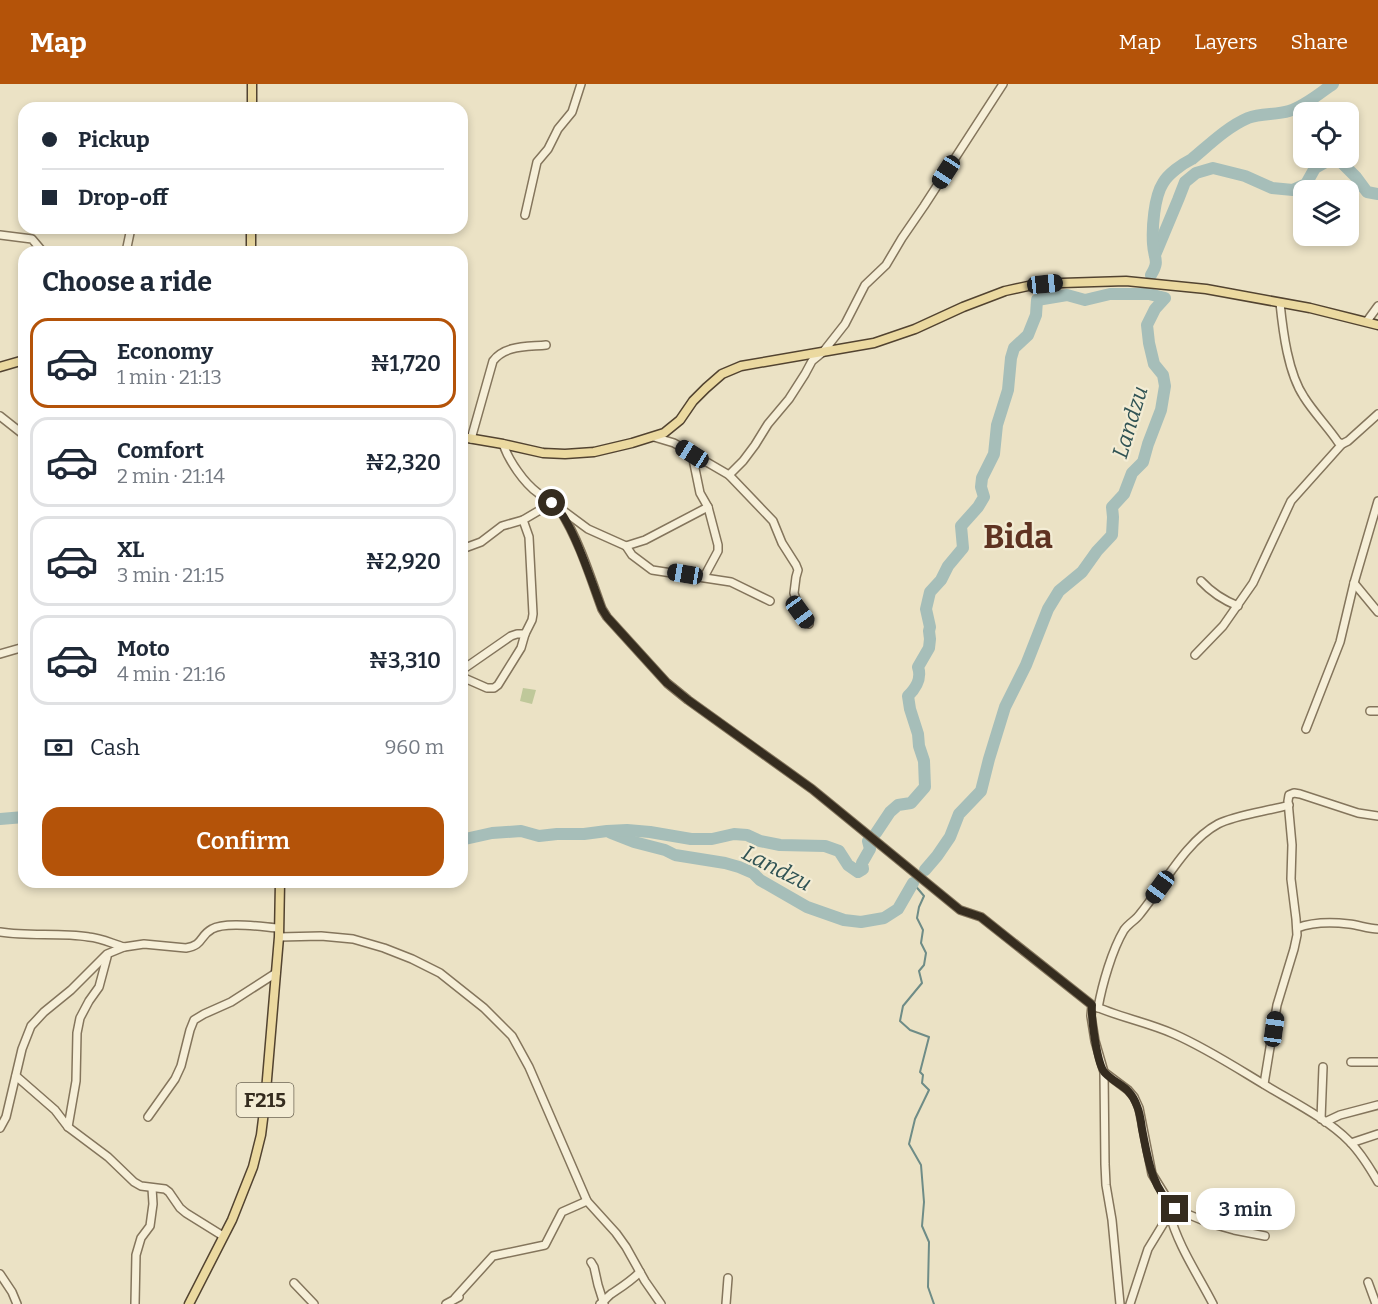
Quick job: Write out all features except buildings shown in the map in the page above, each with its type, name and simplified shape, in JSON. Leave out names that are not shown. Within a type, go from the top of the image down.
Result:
[{"type":"main road","points":[[252,84],[252,102]]},
{"type":"main road","points":[[468,438],[543,453],[565,454],[594,452],[654,437],[664,433],[680,420],[693,401],[722,374],[741,366],[874,343],[915,329],[988,297],[1028,286],[1126,281],[1206,289],[1310,308],[1378,325]]},
{"type":"main road","points":[[0,367],[18,362]]},
{"type":"main road","name":"F215","points":[[189,1304],[232,1220],[253,1167],[261,1135],[276,973],[280,888]]},
{"type":"street","points":[[525,215],[537,162],[572,112],[581,84]]},
{"type":"street","points":[[729,475],[743,461],[768,424],[789,399],[812,361],[823,352],[845,324],[865,285],[886,264],[1003,84]]},
{"type":"street","points":[[0,235],[32,239],[38,246]]},
{"type":"street","points":[[1280,303],[1289,359],[1303,397],[1338,442],[1342,444]]},
{"type":"street","points":[[1367,321],[1378,306]]},
{"type":"street","points":[[468,432],[495,357],[511,349],[546,345]]},
{"type":"street","points":[[1196,655],[1238,606],[1260,570],[1291,501],[1342,444],[1378,414]]},
{"type":"street","points":[[0,416],[18,431]]},
{"type":"street","points":[[654,437],[674,443],[729,475],[773,521],[782,543],[798,570],[794,593],[800,612],[809,624]]},
{"type":"street","points":[[503,444],[511,462],[536,492],[588,529],[626,546],[632,555],[652,570],[730,582],[770,602]]},
{"type":"street","points":[[692,454],[700,493],[708,507],[718,545],[718,551],[704,577]]},
{"type":"street","points":[[1306,729],[1340,642],[1354,583],[1378,501]]},
{"type":"street","points":[[468,547],[481,542],[502,526],[523,520],[556,505]]},
{"type":"street","points":[[556,505],[569,526],[602,609],[667,683],[812,789],[960,910],[981,917],[1095,1007],[1172,1033],[1244,1071],[1323,1121],[1351,1143],[1378,1182]]},
{"type":"street","points":[[626,546],[645,540],[708,507]]},
{"type":"street","points":[[468,680],[487,688],[494,688],[521,648],[532,620],[529,537],[523,520]]},
{"type":"street","points":[[1370,528],[1378,531]]},
{"type":"street","points":[[1201,581],[1211,592],[1238,606]]},
{"type":"street","points":[[1354,583],[1378,612]]},
{"type":"street","points":[[468,666],[512,636],[525,634]]},
{"type":"street","points":[[0,654],[18,649]]},
{"type":"street","points":[[1370,711],[1378,711]]},
{"type":"street","points":[[1264,1084],[1277,1005],[1294,949],[1297,928],[1291,879],[1292,845],[1289,795],[1294,793],[1309,796],[1358,813],[1378,816]]},
{"type":"street","points":[[1120,1304],[1112,1220],[1106,1185],[1104,1072],[1091,1016],[1125,930],[1139,916],[1203,833],[1229,820],[1289,805]]},
{"type":"street","points":[[1297,928],[1311,924],[1350,924],[1378,929]]},
{"type":"street","points":[[0,1128],[6,1117],[22,1049],[31,1026],[107,954],[124,947],[144,944],[192,947],[198,945],[211,929],[223,925],[353,939],[384,948],[440,973],[484,1008],[512,1036],[530,1067],[586,1201],[616,1233],[661,1304]]},
{"type":"street","points":[[0,932],[19,935],[54,934],[90,937],[124,947]]},
{"type":"street","points":[[69,1127],[76,1081],[77,1033],[80,1018],[99,987],[107,954]]},
{"type":"street","points":[[148,1117],[164,1096],[181,1066],[194,1020],[231,1002],[276,973]]},
{"type":"street","points":[[1351,1062],[1378,1062]]},
{"type":"street","points":[[1323,1067],[1323,1121]]},
{"type":"street","points":[[1104,1072],[1134,1097],[1152,1174],[1171,1210],[1172,1225],[1185,1253],[1213,1304]]},
{"type":"street","points":[[16,1076],[55,1110],[69,1127],[108,1157],[134,1182],[141,1186],[165,1189],[186,1213],[223,1236]]},
{"type":"street","points":[[1323,1121],[1378,1105]]},
{"type":"street","points":[[1351,1143],[1378,1134]]},
{"type":"street","points":[[135,1304],[136,1255],[141,1238],[150,1226],[153,1204],[152,1188]]},
{"type":"street","points":[[446,1304],[457,1297],[493,1256],[545,1245],[562,1212],[586,1201]]},
{"type":"street","points":[[1171,1210],[1217,1225],[1265,1236]]},
{"type":"street","points":[[1130,1304],[1148,1249],[1171,1210]]},
{"type":"street","points":[[591,1262],[603,1303]]},
{"type":"street","points":[[603,1303],[609,1295],[627,1285],[640,1272]]},
{"type":"street","points":[[0,1274],[17,1304]]},
{"type":"street","points":[[726,1304],[728,1278]]},
{"type":"street","points":[[1368,1282],[1376,1304]]},
{"type":"street","points":[[294,1283],[314,1304]]},
{"type":"green space","points":[[523,688],[536,690],[532,704],[520,701]]},
{"type":"waterway","name":"Landzu","points":[[1151,275],[1156,263],[1153,221],[1160,189],[1168,176],[1240,122],[1253,116],[1295,109],[1333,84]]},
{"type":"waterway","name":"Landzu","points":[[1155,255],[1185,182],[1196,173],[1213,168],[1245,176],[1272,188],[1293,190],[1306,184],[1315,168],[1329,160],[1341,162],[1367,192],[1378,194]]},
{"type":"waterway","name":"Landzu","points":[[876,833],[890,812],[898,805],[911,803],[925,787],[924,761],[908,696],[918,683],[918,667],[929,648],[930,627],[926,609],[930,592],[963,548],[961,526],[984,497],[981,487],[982,478],[994,454],[997,425],[1008,390],[1011,358],[1014,348],[1028,335],[1036,315],[1037,300],[1067,295],[1085,300],[1110,294],[1149,294],[1165,298],[1155,309],[1147,325],[1154,364],[1163,375],[1165,386],[1161,410],[1143,462],[1132,473],[1124,494],[1112,507],[1112,535],[1082,572],[1059,591],[1048,609],[1026,665],[1005,707],[981,791],[959,814],[950,837],[925,870]]},
{"type":"waterway","name":"Landzu","points":[[0,819],[18,818]]},
{"type":"waterway","name":"Landzu","points":[[468,838],[492,833],[521,831],[539,836],[627,830],[691,839],[712,839],[734,834],[747,835],[760,841],[780,845],[825,846],[839,851],[848,865],[858,872],[863,869],[862,863],[870,849],[868,841]]},
{"type":"waterway","name":"Landzu","points":[[611,833],[675,855],[739,867],[753,873],[760,880],[807,907],[844,920],[861,922],[884,918],[898,909],[913,883]]},
{"type":"waterway","points":[[913,883],[924,896],[917,918],[923,930],[921,943],[926,953],[924,965],[919,971],[922,983],[903,1006],[900,1021],[910,1030],[929,1037],[920,1072],[923,1075],[922,1083],[929,1090],[915,1119],[909,1144],[921,1165],[924,1202],[922,1226],[929,1242],[928,1287],[934,1304]]},
{"type":"district","name":"Bida","points":[[1018,537]]},
{"type":"route","points":[[552,503],[559,508],[569,526],[607,617],[667,683],[812,789],[960,910],[981,917],[1092,1005],[1091,1016],[1095,1041],[1104,1072],[1119,1082],[1134,1097],[1149,1167],[1166,1199],[1175,1209]]}]
